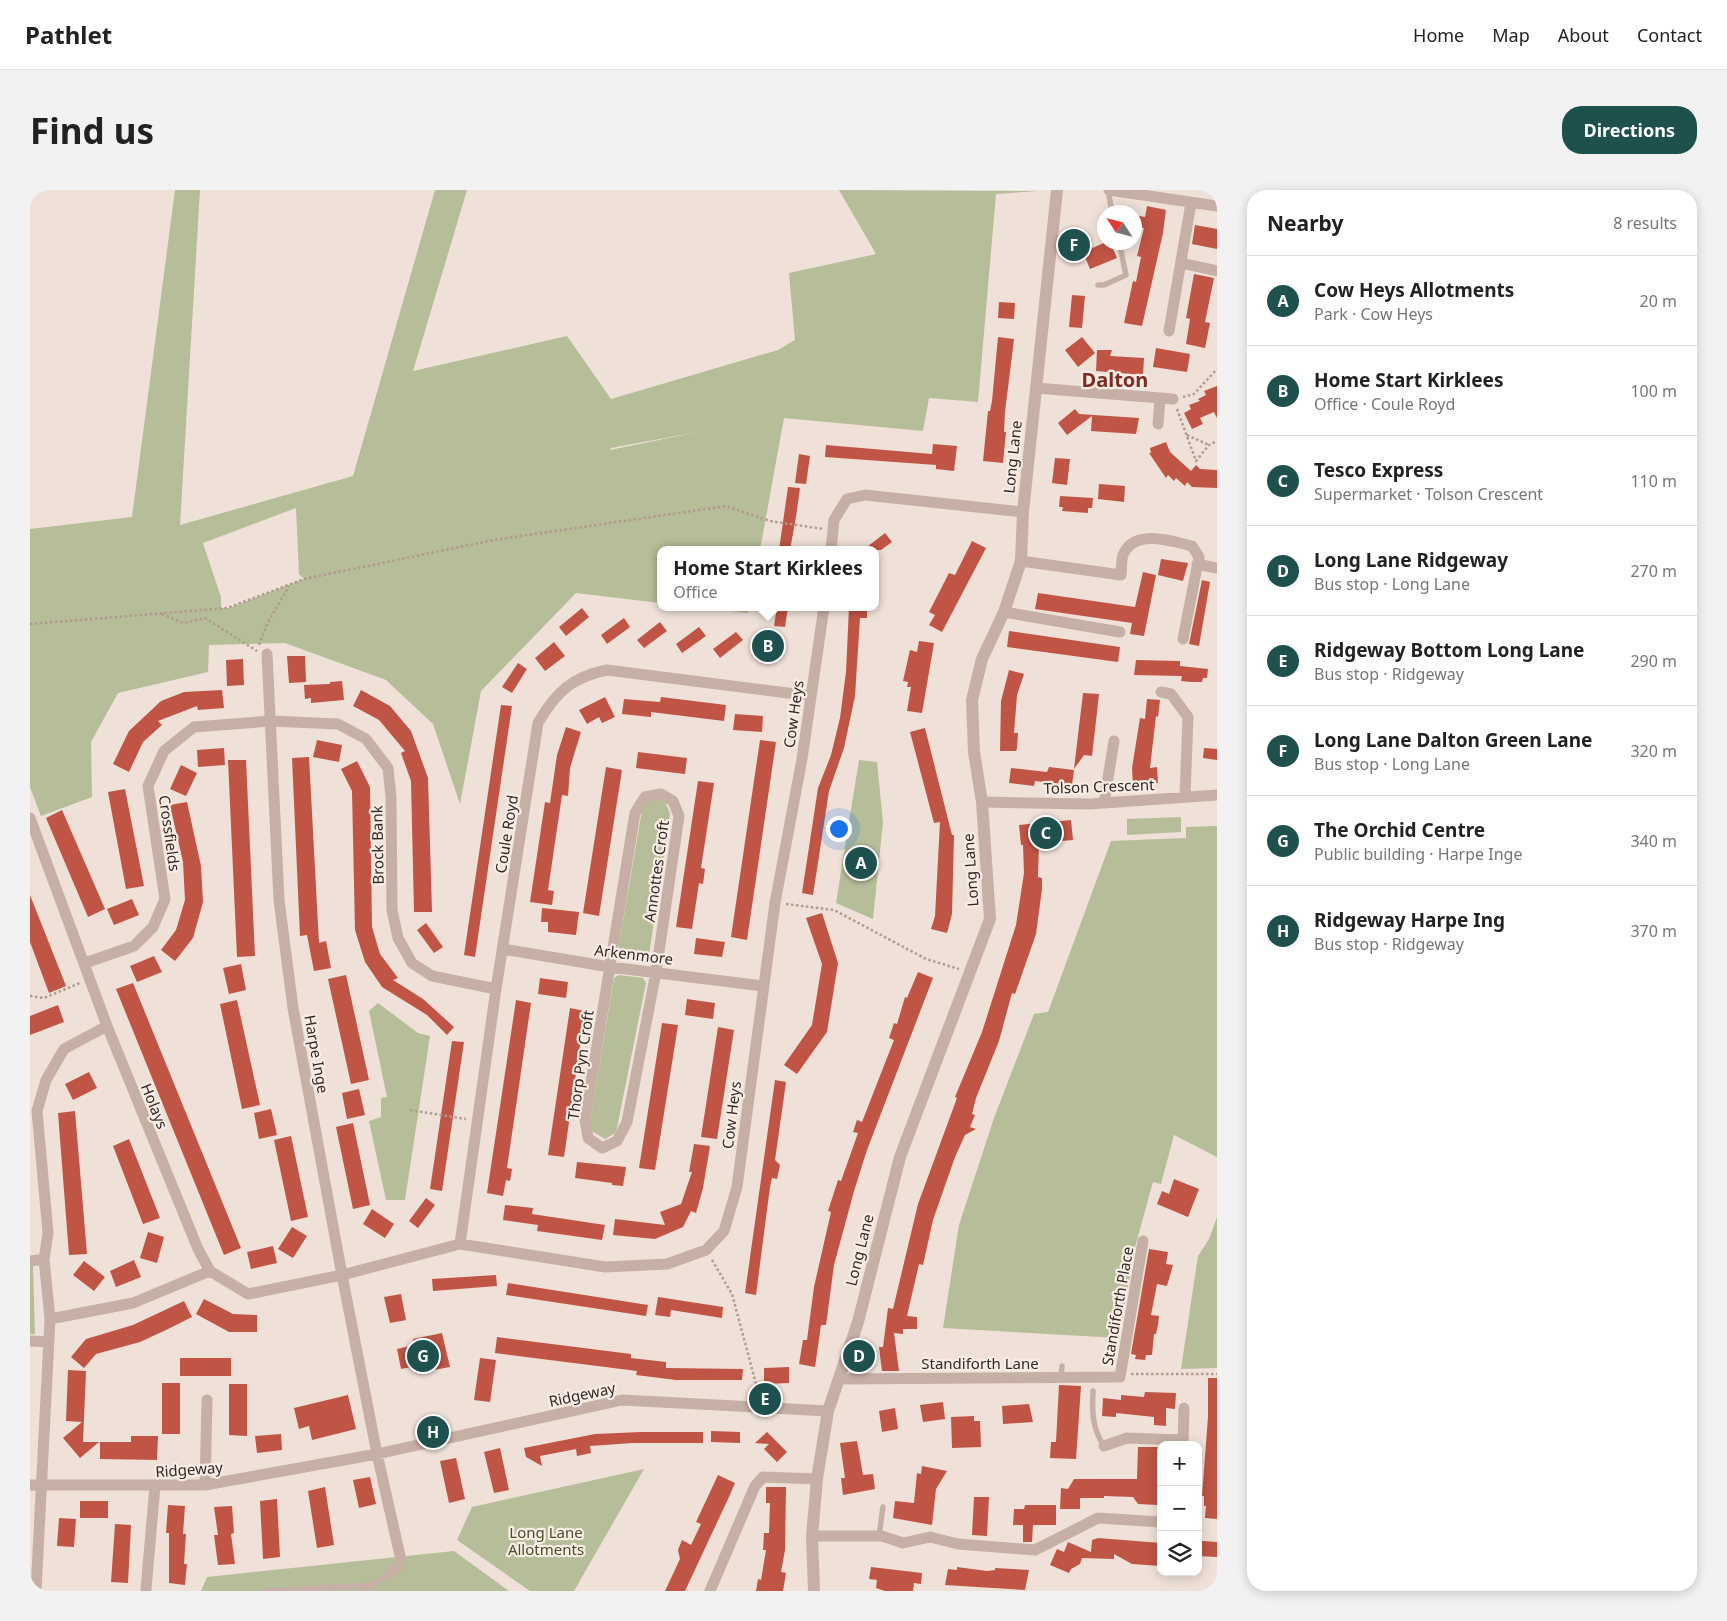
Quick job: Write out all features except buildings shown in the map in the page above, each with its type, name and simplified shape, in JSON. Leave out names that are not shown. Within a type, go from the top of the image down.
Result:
[{"type":"street","name":"Long Lane","points":[[814,1591],[812,1536],[817,1479],[828,1411],[858,1322],[900,1157],[990,919],[982,802],[974,752],[972,700],[982,659],[1004,612],[1021,561],[1023,512],[1057,190]]},
{"type":"street","points":[[1108,190],[1217,206]]},
{"type":"street","points":[[1169,331],[1191,203]]},
{"type":"street","points":[[1180,263],[1217,271]]},
{"type":"street","points":[[1036,388],[1173,399]]},
{"type":"street","points":[[1158,424],[1160,398]]},
{"type":"street","points":[[831,546],[834,520],[847,499],[865,495],[1023,512]]},
{"type":"street","points":[[1021,561],[1121,575],[1124,555],[1133,542],[1150,538],[1192,546],[1199,557],[1183,639]]},
{"type":"street","points":[[1197,564],[1216,568]]},
{"type":"street","name":"Cow Heys","points":[[342,1275],[460,1244],[604,1267],[667,1264],[706,1250],[724,1231],[737,1187],[775,903],[802,759],[823,611]]},
{"type":"street","points":[[1004,612],[1120,632]]},
{"type":"street","name":"Harpe Inge","points":[[262,653],[271,721],[280,910],[293,1008],[377,1454]]},
{"type":"street","name":"Coule Royd","points":[[460,1244],[496,989],[538,723],[552,700],[572,683],[589,674],[607,670],[811,696]]},
{"type":"street","points":[[1161,692],[1171,694],[1188,717],[1185,797]]},
{"type":"street","name":"Crossfields","points":[[85,963],[134,946],[153,927],[165,899],[148,786],[164,751],[194,727],[271,721]]},
{"type":"street","name":"Brock Bank","points":[[271,721],[338,724],[366,738],[388,768],[391,797],[392,910],[398,938],[412,963],[432,976],[496,989]]},
{"type":"street","points":[[1104,803],[1102,772],[1114,741]]},
{"type":"street","name":"Annottes Croft","points":[[610,967],[635,813],[644,797],[661,794],[673,801],[679,816],[656,972]]},
{"type":"street","name":"Tolson Crescent","points":[[982,802],[1104,803],[1217,794]]},
{"type":"street","name":"Holays","points":[[30,818],[107,1026],[194,1240],[210,1271]]},
{"type":"street","name":"Arkenmore","points":[[503,949],[610,967],[763,986]]},
{"type":"street","name":"Thorp Pyn Croft","points":[[610,967],[585,1119],[588,1138],[602,1148],[617,1141],[627,1122],[656,972]]},
{"type":"street","points":[[36,1591],[35,1485],[50,1319],[44,1259],[48,1232],[37,1111],[46,1080],[64,1049],[107,1026]]},
{"type":"street","name":"Standiforth Place","points":[[1120,1376],[1143,1241]]},
{"type":"street","points":[[30,1261],[44,1259]]},
{"type":"street","points":[[50,1319],[133,1303],[210,1271],[248,1294],[342,1275]]},
{"type":"street","points":[[30,1341],[48,1342]]},
{"type":"street","name":"Standiforth Lane","points":[[840,1379],[1062,1372],[1120,1376]]},
{"type":"street","points":[[205,1485],[207,1400]]},
{"type":"street","name":"Ridgeway","points":[[35,1485],[205,1485],[377,1454],[622,1400],[828,1411]]},
{"type":"street","points":[[1183,1441],[1184,1408]]},
{"type":"street","points":[[1104,1446],[1127,1438],[1169,1441]]},
{"type":"street","points":[[377,1454],[401,1560],[398,1567],[391,1572]]},
{"type":"street","points":[[710,1591],[755,1486],[763,1477],[817,1479]]},
{"type":"street","points":[[146,1589],[155,1486]]},
{"type":"street","points":[[812,1536],[880,1536],[903,1543],[930,1537],[958,1544],[1035,1550],[1098,1518],[1157,1522]]},
{"type":"lane","points":[[1108,190],[1111,205]]},
{"type":"lane","points":[[1098,285],[1104,285],[1126,274],[1121,250]]},
{"type":"lane","points":[[1093,1391],[1092,1416],[1096,1434],[1104,1446]]},
{"type":"lane","points":[[880,1536],[883,1506]]},
{"type":"lane","points":[[365,1591],[391,1572]]},
{"type":"lane","points":[[267,1591],[373,1585]]},
{"type":"path","points":[[1217,369],[1194,394],[1173,399],[1196,461],[1209,445],[1217,441]]},
{"type":"path","points":[[1186,435],[1209,445]]},
{"type":"path","points":[[30,624],[227,608],[304,579],[494,540],[726,506],[770,521],[833,530]]},
{"type":"path","points":[[161,614],[183,623],[205,618],[262,653],[267,624],[290,585]]},
{"type":"path","points":[[775,903],[834,910],[926,959],[970,972]]},
{"type":"path","points":[[30,996],[44,998],[90,979]]},
{"type":"path","points":[[410,1110],[478,1120]]},
{"type":"path","points":[[706,1250],[732,1294],[763,1407]]},
{"type":"path","points":[[1120,1376],[1217,1374]]},
{"type":"path","points":[[1210,1591],[1217,1580]]},
{"type":"green space","points":[[175,190],[200,190],[180,525],[353,476],[435,190],[467,190],[413,371],[567,336],[611,399],[778,350],[795,340],[789,273],[876,254],[839,190],[1038,191],[996,194],[978,402],[929,398],[923,431],[784,418],[761,546],[657,546],[657,603],[576,593],[481,691],[460,804],[433,724],[386,680],[285,643],[209,645],[208,672],[118,693],[91,742],[92,797],[41,816],[30,787],[30,529],[132,517]],"holes":[[[698,432],[610,450],[611,448]],[[296,508],[299,574],[304,579],[229,608],[221,608],[221,597],[203,543]]]},
{"type":"green space","points":[[732,611],[748,611],[748,613]]},
{"type":"green space","points":[[859,760],[877,762],[883,822],[873,919],[836,903]]},
{"type":"green space","points":[[656,798],[665,802],[670,813],[649,955],[643,960],[621,958],[618,951],[642,810],[646,802]]},
{"type":"green space","points":[[1181,817],[1181,832],[1127,835],[1127,819]]},
{"type":"green space","points":[[1217,826],[1217,1157],[1174,1135],[1161,1184],[1153,1182],[1135,1247],[1119,1338],[943,1328],[959,1225],[994,1118],[1034,1014],[1048,1012],[1111,841],[1186,838],[1186,827]]},
{"type":"green space","points":[[619,975],[643,978],[646,983],[617,1128],[615,1133],[605,1139],[592,1131],[590,1122],[614,978]]},
{"type":"green space","points":[[378,1003],[418,1033],[430,1036],[405,1200],[386,1200],[369,1121],[381,1117],[381,1098],[387,1097],[369,1011]]},
{"type":"green space","points":[[1217,1217],[1217,1368],[1181,1369],[1198,1256],[1209,1239]]},
{"type":"green space","points":[[30,1266],[33,1266],[35,1334],[30,1334]]},
{"type":"green space","name":"Long Lane Allotments","points":[[644,1469],[574,1591],[530,1591],[457,1540],[472,1507]]},
{"type":"green space","points":[[454,1551],[509,1591],[201,1591],[207,1577]]},
{"type":"place","name":"Long Lane Dalton Green Lane","points":[[1074,245]]},
{"type":"place","name":"Home Start Kirklees","points":[[768,646]]},
{"type":"place","name":"Tesco Express","points":[[1046,833]]},
{"type":"place","name":"Cow Heys Allotments","points":[[861,863]]},
{"type":"place","name":"The Orchid Centre","points":[[423,1356]]},
{"type":"place","name":"Long Lane Ridgeway","points":[[859,1356]]},
{"type":"place","name":"Ridgeway Bottom Long Lane","points":[[765,1399]]},
{"type":"place","name":"Ridgeway Harpe Ing","points":[[433,1432]]},
{"type":"district","name":"Dalton","points":[[1115,379]]}]
